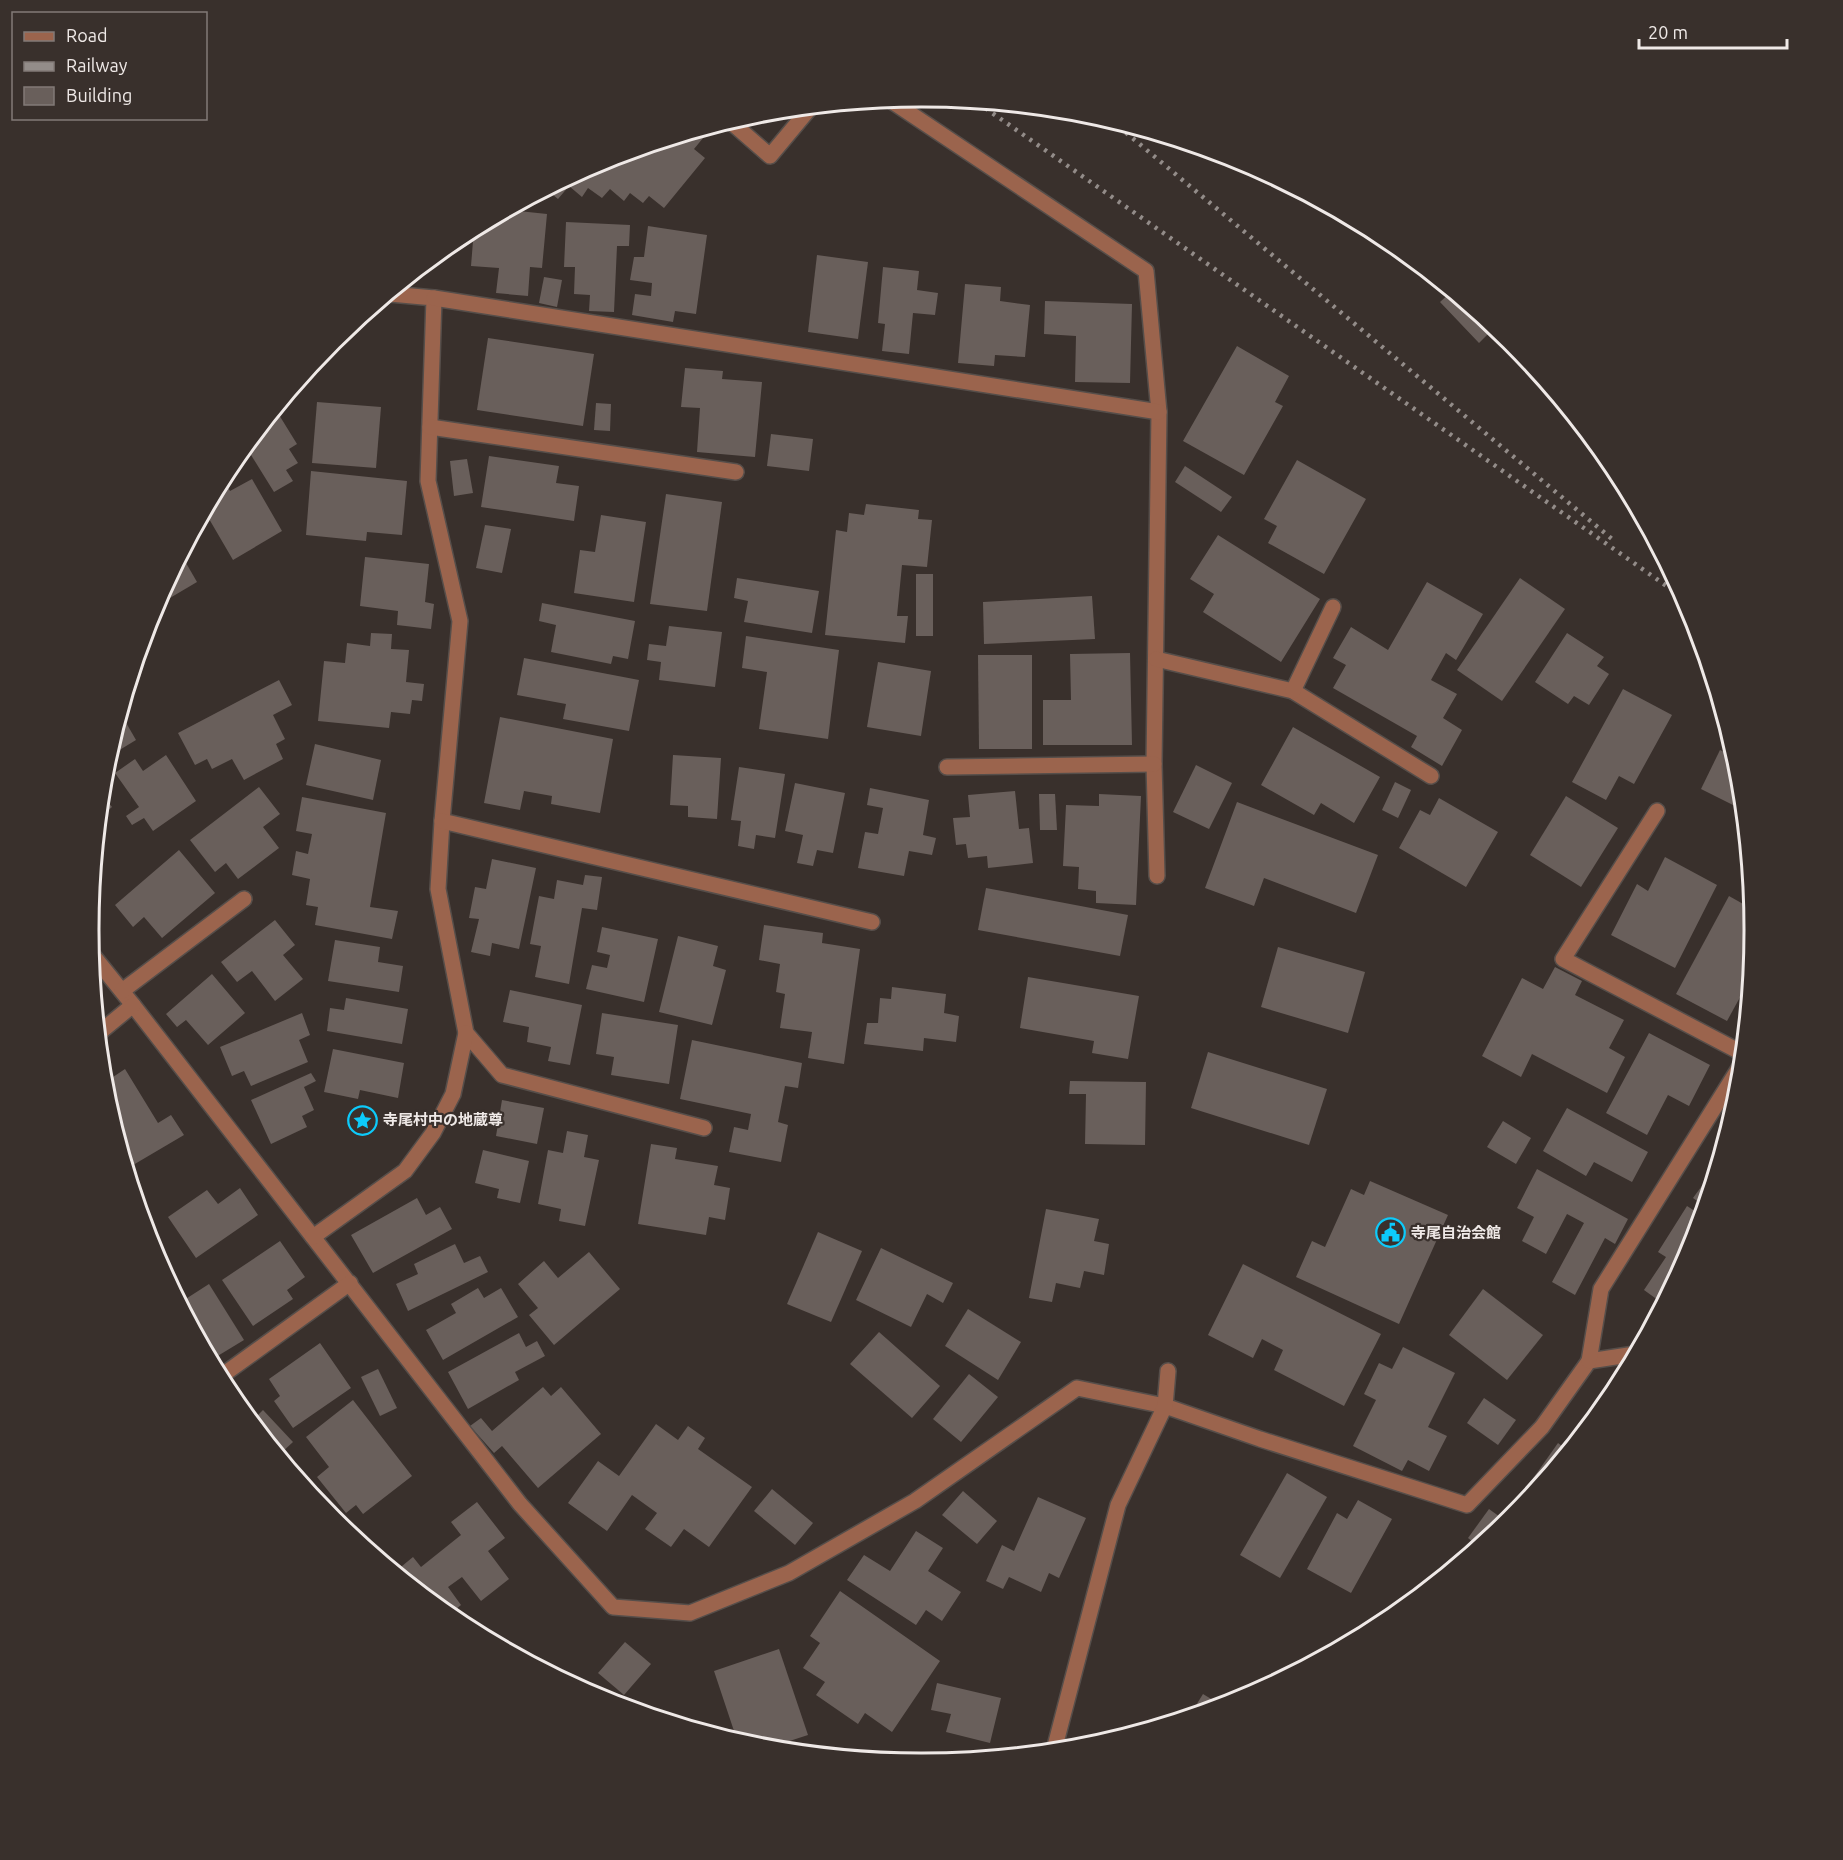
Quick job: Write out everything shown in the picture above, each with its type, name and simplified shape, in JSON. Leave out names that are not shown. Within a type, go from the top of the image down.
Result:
[{"type":"street","points":[[902,108],[1146,270],[1159,412],[1154,764],[1157,876]]},
{"type":"street","points":[[738,129],[770,156],[803,117]]},
{"type":"street","points":[[400,295],[434,298],[1159,412]]},
{"type":"street","points":[[313,1237],[405,1171],[434,1133],[453,1094],[466,1033],[438,889],[460,621],[428,481],[434,298]]},
{"type":"street","points":[[430,427],[736,472]]},
{"type":"street","points":[[1293,691],[1333,607]]},
{"type":"street","points":[[1156,659],[1293,691],[1431,776]]},
{"type":"street","points":[[947,767],[1154,764]]},
{"type":"street","points":[[1657,811],[1563,959],[1735,1049]]},
{"type":"street","points":[[442,821],[872,922]]},
{"type":"street","points":[[122,991],[244,899]]},
{"type":"street","points":[[100,964],[520,1504],[613,1607],[690,1613],[789,1573],[915,1501],[1077,1388],[1165,1406],[1271,1443],[1467,1505],[1542,1427],[1589,1361],[1601,1289],[1729,1084]]},
{"type":"street","points":[[105,1028],[134,1005]]},
{"type":"street","points":[[466,1033],[502,1075],[704,1128]]},
{"type":"street","points":[[228,1371],[350,1283]]},
{"type":"street","points":[[1589,1361],[1625,1356]]},
{"type":"street","points":[[1056,1741],[1118,1505],[1165,1406],[1168,1371]]},
{"type":"building","points":[[703,138],[694,149],[705,158],[664,208],[649,196],[643,203],[630,193],[624,201],[610,189],[602,198],[588,188],[582,197],[570,187],[657,151]]},
{"type":"building","points":[[568,188],[558,199],[553,195]]},
{"type":"building","points":[[522,211],[547,214],[542,268],[530,267],[528,296],[496,293],[499,268],[471,266],[473,241]]},
{"type":"building","points":[[566,222],[630,225],[629,246],[617,246],[614,312],[589,311],[590,295],[574,294],[575,267],[564,267]]},
{"type":"building","points":[[648,226],[707,235],[696,314],[675,311],[673,322],[632,315],[635,294],[651,296],[652,283],[630,280],[634,257],[644,257]]},
{"type":"building","points":[[817,255],[868,262],[858,339],[808,332]]},
{"type":"building","points":[[883,267],[919,271],[917,290],[938,293],[935,315],[913,313],[909,354],[882,351],[885,324],[878,323]]},
{"type":"building","points":[[544,277],[562,280],[557,307],[539,303]]},
{"type":"building","points":[[965,284],[1001,287],[1000,301],[1030,305],[1025,357],[995,355],[994,366],[958,363]]},
{"type":"building","points":[[1446,297],[1488,334],[1479,343],[1440,302]]},
{"type":"building","points":[[1045,301],[1132,304],[1130,383],[1075,382],[1076,336],[1044,334]]},
{"type":"building","points":[[488,338],[594,354],[583,426],[477,410]]},
{"type":"building","points":[[1237,346],[1289,376],[1275,402],[1283,406],[1244,475],[1183,441]]},
{"type":"building","points":[[685,368],[723,371],[722,379],[762,382],[755,457],[697,452],[700,408],[681,407]]},
{"type":"building","points":[[317,402],[381,407],[376,468],[312,463]]},
{"type":"building","points":[[596,403],[611,404],[610,431],[594,430]]},
{"type":"building","points":[[280,416],[297,444],[289,449],[298,463],[286,470],[293,481],[274,492],[251,455]]},
{"type":"building","points":[[771,434],[813,439],[809,471],[767,466]]},
{"type":"building","points":[[489,456],[559,466],[556,483],[579,486],[574,521],[481,507]]},
{"type":"building","points":[[467,459],[473,493],[454,496],[450,461]]},
{"type":"building","points":[[1297,460],[1366,499],[1324,574],[1268,543],[1277,526],[1264,519]]},
{"type":"building","points":[[1185,466],[1232,497],[1221,512],[1175,482]]},
{"type":"building","points":[[311,471],[407,481],[402,535],[367,532],[366,541],[306,535]]},
{"type":"building","points":[[252,479],[282,531],[233,560],[209,519],[228,488],[230,491]]},
{"type":"building","points":[[666,494],[722,502],[707,611],[650,604]]},
{"type":"building","points":[[866,504],[919,510],[918,519],[932,520],[927,567],[902,565],[897,616],[908,616],[905,643],[825,635],[836,530],[847,532],[849,513],[864,515]]},
{"type":"building","points":[[601,515],[646,522],[634,602],[574,593],[580,550],[595,552]]},
{"type":"building","points":[[485,525],[511,529],[502,573],[476,568]]},
{"type":"building","points":[[1218,535],[1320,599],[1281,662],[1203,612],[1214,594],[1190,579]]},
{"type":"building","points":[[365,557],[429,564],[425,602],[434,604],[431,629],[397,625],[398,611],[360,606]]},
{"type":"building","points":[[186,563],[197,582],[170,598]]},
{"type":"building","points":[[916,574],[933,574],[933,636],[916,636]]},
{"type":"building","points":[[737,578],[819,591],[812,633],[744,622],[748,601],[734,598]]},
{"type":"building","points":[[1520,578],[1565,609],[1502,701],[1457,670]]},
{"type":"building","points":[[1427,582],[1483,614],[1456,660],[1446,653],[1431,680],[1457,694],[1443,718],[1462,730],[1442,766],[1411,747],[1417,736],[1333,688],[1346,665],[1333,658],[1351,627],[1388,650]]},
{"type":"building","points":[[1092,596],[1095,639],[984,644],[983,602]]},
{"type":"building","points":[[542,603],[635,621],[628,659],[613,656],[611,664],[551,652],[556,625],[539,621]]},
{"type":"building","points":[[669,626],[722,632],[715,687],[659,680],[661,662],[647,660],[649,644],[666,646]]},
{"type":"building","points":[[371,633],[392,634],[391,649],[409,650],[406,682],[424,684],[422,701],[412,700],[410,714],[391,712],[389,728],[318,721],[324,661],[345,663],[347,643],[370,646]]},
{"type":"building","points":[[1567,633],[1604,657],[1597,666],[1609,674],[1589,705],[1574,696],[1568,704],[1535,682]]},
{"type":"building","points":[[746,636],[839,650],[828,739],[759,729],[767,672],[742,668]]},
{"type":"building","points":[[1130,653],[1132,745],[1043,745],[1043,700],[1071,700],[1070,654]]},
{"type":"building","points":[[978,655],[1032,655],[1032,749],[979,749]]},
{"type":"building","points":[[524,658],[639,680],[629,731],[563,719],[566,704],[517,695]]},
{"type":"building","points":[[878,662],[931,671],[921,736],[867,727]]},
{"type":"building","points":[[279,680],[292,705],[273,715],[285,739],[276,744],[283,759],[244,780],[232,759],[212,769],[207,759],[195,765],[178,733]]},
{"type":"building","points":[[1623,689],[1672,715],[1634,784],[1619,776],[1606,800],[1572,782]]},
{"type":"building","points":[[500,717],[613,739],[600,813],[551,804],[552,796],[524,791],[520,810],[484,803]]},
{"type":"building","points":[[126,722],[136,740],[120,750]]},
{"type":"building","points":[[1293,727],[1380,777],[1354,823],[1321,803],[1314,815],[1261,785]]},
{"type":"building","points":[[315,744],[381,760],[373,800],[306,785]]},
{"type":"building","points":[[1720,750],[1724,752],[1734,806],[1701,789]]},
{"type":"building","points":[[166,755],[196,801],[153,831],[144,818],[132,825],[126,816],[139,807],[115,773],[135,759],[143,771]]},
{"type":"building","points":[[673,755],[721,758],[717,819],[688,817],[688,806],[670,805]]},
{"type":"building","points":[[1196,765],[1232,783],[1209,829],[1173,812]]},
{"type":"building","points":[[739,767],[785,774],[775,838],[756,835],[754,849],[738,846],[741,821],[731,820]]},
{"type":"building","points":[[1395,782],[1411,790],[1398,818],[1382,810]]},
{"type":"building","points":[[795,783],[845,793],[833,853],[817,850],[813,866],[797,863],[803,835],[785,831]]},
{"type":"building","points":[[259,787],[280,814],[263,827],[279,848],[238,879],[226,863],[215,872],[190,840]]},
{"type":"building","points":[[870,788],[929,800],[923,835],[936,838],[932,855],[909,851],[904,876],[858,868],[865,832],[878,834],[883,808],[867,805]]},
{"type":"building","points":[[1015,791],[1019,829],[1029,828],[1033,863],[988,868],[987,856],[968,858],[966,844],[956,845],[953,818],[970,817],[968,795]]},
{"type":"building","points":[[1039,794],[1055,794],[1057,830],[1040,830]]},
{"type":"building","points":[[1099,794],[1141,796],[1136,905],[1096,903],[1096,891],[1078,889],[1079,867],[1063,866],[1066,805],[1099,806]]},
{"type":"building","points":[[1566,796],[1618,828],[1581,887],[1530,855]]},
{"type":"building","points":[[302,797],[386,813],[370,907],[398,911],[392,939],[315,925],[318,907],[306,905],[310,879],[292,875],[296,851],[308,854],[312,834],[296,831]]},
{"type":"building","points":[[1439,798],[1498,832],[1466,887],[1399,848],[1420,810],[1430,815]]},
{"type":"building","points":[[1237,802],[1378,855],[1356,913],[1264,878],[1254,906],[1205,888]]},
{"type":"building","points":[[179,850],[215,893],[162,938],[144,917],[133,927],[115,905]]},
{"type":"building","points":[[1665,857],[1717,885],[1675,968],[1611,935],[1637,884],[1648,891]]},
{"type":"building","points":[[492,859],[536,868],[519,949],[492,943],[490,956],[471,952],[479,919],[469,918],[475,887],[486,889]]},
{"type":"building","points":[[585,875],[602,877],[597,910],[582,908],[569,984],[535,977],[541,946],[530,944],[539,896],[554,899],[557,880],[583,885]]},
{"type":"building","points":[[986,888],[1128,915],[1120,956],[978,930]]},
{"type":"building","points":[[1729,896],[1743,904],[1741,996],[1727,1021],[1676,994]]},
{"type":"building","points":[[275,920],[295,945],[283,955],[303,979],[275,1001],[252,971],[237,982],[221,962]]},
{"type":"building","points":[[764,925],[823,933],[822,943],[860,949],[844,1064],[808,1058],[812,1032],[780,1028],[785,994],[776,992],[780,964],[759,960]]},
{"type":"building","points":[[602,927],[658,939],[644,1002],[586,989],[592,965],[607,968],[610,955],[597,952]]},
{"type":"building","points":[[678,936],[718,946],[713,966],[726,970],[712,1025],[659,1012]]},
{"type":"building","points":[[335,940],[380,947],[378,962],[403,966],[399,992],[328,981]]},
{"type":"building","points":[[1278,947],[1365,972],[1348,1033],[1261,1007]]},
{"type":"building","points":[[1555,967],[1582,981],[1575,995],[1624,1020],[1609,1048],[1625,1057],[1607,1093],[1532,1054],[1521,1077],[1482,1056],[1522,978],[1543,989]]},
{"type":"building","points":[[212,974],[245,1013],[208,1045],[186,1020],[177,1027],[166,1014]]},
{"type":"building","points":[[1028,977],[1139,996],[1128,1059],[1092,1053],[1094,1041],[1020,1028]]},
{"type":"building","points":[[892,987],[946,994],[944,1013],[959,1016],[956,1042],[924,1038],[923,1051],[864,1044],[867,1023],[878,1023],[880,998],[891,999]]},
{"type":"building","points":[[510,990],[582,1005],[570,1065],[548,1061],[551,1047],[527,1042],[529,1027],[503,1022]]},
{"type":"building","points":[[346,998],[408,1009],[402,1044],[327,1031],[330,1008],[344,1010]]},
{"type":"building","points":[[302,1013],[310,1035],[299,1040],[308,1062],[251,1086],[244,1071],[232,1076],[220,1047]]},
{"type":"building","points":[[602,1013],[678,1025],[669,1084],[611,1075],[614,1057],[596,1054]]},
{"type":"building","points":[[1649,1033],[1710,1065],[1689,1106],[1668,1095],[1647,1135],[1606,1113]]},
{"type":"building","points":[[692,1040],[802,1063],[798,1088],[785,1086],[778,1122],[788,1125],[781,1162],[729,1152],[734,1127],[748,1130],[751,1114],[680,1099]]},
{"type":"building","points":[[333,1049],[404,1063],[398,1098],[360,1090],[358,1099],[324,1092]]},
{"type":"building","points":[[1208,1052],[1327,1089],[1309,1145],[1191,1108]]},
{"type":"building","points":[[125,1069],[158,1123],[171,1115],[184,1135],[134,1165],[113,1077]]},
{"type":"building","points":[[311,1073],[316,1081],[304,1087],[314,1110],[302,1116],[307,1127],[271,1144],[251,1100]]},
{"type":"building","points":[[1070,1081],[1146,1082],[1145,1145],[1085,1144],[1086,1094],[1069,1094]]},
{"type":"building","points":[[502,1100],[544,1108],[537,1144],[496,1136]]},
{"type":"building","points":[[1567,1108],[1648,1152],[1632,1182],[1594,1162],[1586,1176],[1543,1151]]},
{"type":"building","points":[[1503,1121],[1531,1138],[1516,1164],[1487,1147]]},
{"type":"building","points":[[567,1131],[588,1135],[584,1157],[599,1160],[585,1226],[559,1221],[561,1209],[538,1204],[548,1150],[563,1153]]},
{"type":"building","points":[[651,1144],[677,1148],[675,1159],[718,1166],[714,1185],[730,1188],[725,1220],[709,1217],[706,1235],[638,1224]]},
{"type":"building","points":[[483,1150],[529,1161],[520,1203],[497,1198],[499,1189],[475,1183]]},
{"type":"building","points":[[1537,1169],[1628,1219],[1615,1244],[1605,1238],[1575,1295],[1552,1282],[1584,1223],[1567,1214],[1546,1254],[1522,1241],[1534,1217],[1517,1208]]},
{"type":"building","points":[[1370,1181],[1448,1215],[1399,1324],[1296,1277],[1312,1241],[1325,1247],[1351,1189],[1364,1195]]},
{"type":"building","points":[[1703,1184],[1697,1201],[1693,1198]]},
{"type":"building","points":[[240,1188],[258,1215],[196,1258],[168,1217],[207,1190],[218,1204]]},
{"type":"building","points":[[417,1198],[426,1215],[440,1207],[452,1229],[373,1273],[351,1235]]},
{"type":"building","points":[[1687,1206],[1694,1210],[1656,1299],[1644,1290],[1666,1257],[1658,1252]]},
{"type":"building","points":[[1046,1209],[1099,1219],[1094,1241],[1109,1244],[1104,1275],[1084,1271],[1080,1288],[1056,1283],[1052,1302],[1029,1298]]},
{"type":"building","points":[[818,1232],[862,1251],[831,1322],[787,1304]]},
{"type":"building","points":[[280,1241],[305,1277],[287,1290],[293,1299],[253,1326],[222,1280]]},
{"type":"building","points":[[455,1244],[464,1263],[480,1256],[488,1272],[408,1311],[396,1284],[418,1274],[414,1264]]},
{"type":"building","points":[[881,1248],[953,1283],[943,1303],[927,1294],[911,1327],[856,1300]]},
{"type":"building","points":[[589,1252],[620,1289],[554,1345],[529,1315],[538,1308],[518,1284],[544,1261],[558,1278]]},
{"type":"building","points":[[1243,1264],[1381,1334],[1344,1406],[1274,1370],[1283,1350],[1262,1339],[1253,1358],[1208,1335]]},
{"type":"building","points":[[209,1284],[244,1340],[218,1356],[186,1299]]},
{"type":"building","points":[[478,1288],[484,1298],[501,1288],[518,1317],[443,1360],[426,1330],[456,1313],[451,1304]]},
{"type":"building","points":[[1483,1289],[1543,1335],[1507,1380],[1449,1335]]},
{"type":"building","points":[[968,1309],[1021,1342],[998,1380],[945,1346]]},
{"type":"building","points":[[879,1332],[940,1386],[912,1418],[850,1364]]},
{"type":"building","points":[[519,1333],[526,1347],[537,1341],[545,1356],[515,1372],[519,1380],[468,1409],[448,1372]]},
{"type":"building","points":[[320,1343],[351,1388],[293,1428],[274,1401],[280,1396],[269,1379]]},
{"type":"building","points":[[1403,1347],[1455,1373],[1428,1427],[1447,1436],[1429,1471],[1408,1460],[1402,1471],[1353,1446],[1376,1400],[1364,1394],[1379,1363],[1392,1369]]},
{"type":"building","points":[[378,1369],[397,1408],[380,1416],[361,1377]]},
{"type":"building","points":[[969,1374],[998,1397],[961,1442],[933,1419]]},
{"type":"building","points":[[543,1387],[551,1396],[561,1387],[601,1434],[538,1488],[502,1446],[494,1453],[470,1426],[481,1418],[492,1431]]},
{"type":"building","points":[[1484,1398],[1516,1420],[1498,1445],[1467,1423]]},
{"type":"building","points":[[353,1400],[412,1476],[363,1514],[356,1505],[346,1513],[317,1477],[329,1467],[306,1437]]},
{"type":"building","points":[[263,1410],[293,1442],[285,1450],[258,1415]]},
{"type":"building","points":[[656,1424],[678,1440],[688,1426],[705,1438],[698,1449],[752,1487],[709,1547],[684,1529],[671,1547],[645,1529],[657,1513],[632,1495],[607,1531],[568,1503],[598,1461],[619,1476]]},
{"type":"building","points":[[1558,1443],[1562,1446],[1540,1472],[1530,1483]]},
{"type":"building","points":[[1287,1473],[1327,1497],[1280,1578],[1240,1555]]},
{"type":"building","points":[[772,1489],[813,1523],[795,1545],[754,1511]]},
{"type":"building","points":[[963,1491],[997,1521],[977,1544],[942,1515]]},
{"type":"building","points":[[1038,1497],[1086,1518],[1059,1578],[1049,1573],[1041,1592],[1009,1577],[1003,1589],[986,1581],[1002,1545],[1014,1551]]},
{"type":"building","points":[[1358,1500],[1392,1519],[1351,1593],[1307,1569],[1337,1513],[1347,1519]]},
{"type":"building","points":[[477,1502],[505,1538],[488,1551],[509,1579],[481,1601],[462,1577],[448,1587],[461,1605],[457,1608],[401,1567],[413,1557],[421,1567],[461,1535],[451,1522]]},
{"type":"building","points":[[1489,1509],[1499,1516],[1472,1541],[1468,1538]]},
{"type":"building","points":[[916,1531],[943,1548],[928,1571],[961,1592],[942,1621],[926,1610],[916,1625],[847,1580],[864,1555],[890,1571]]},
{"type":"building","points":[[840,1591],[940,1661],[892,1732],[865,1713],[858,1724],[816,1695],[825,1682],[803,1668],[820,1643],[810,1636]]},
{"type":"building","points":[[625,1642],[651,1664],[624,1695],[598,1673]]},
{"type":"building","points":[[779,1649],[808,1735],[789,1741],[734,1730],[714,1671]]},
{"type":"building","points":[[937,1683],[1001,1698],[990,1743],[946,1732],[951,1714],[931,1710]]},
{"type":"building","points":[[1203,1694],[1212,1699],[1196,1705]]},
{"type":"railway","points":[[989,111],[1669,587]]},
{"type":"railway","points":[[1128,135],[1612,539]]},
{"type":"place","name":"寺尾村中の地蔵尊","points":[[362,1120]]},
{"type":"place","name":"寺尾自治会館","points":[[1390,1233]]}]
